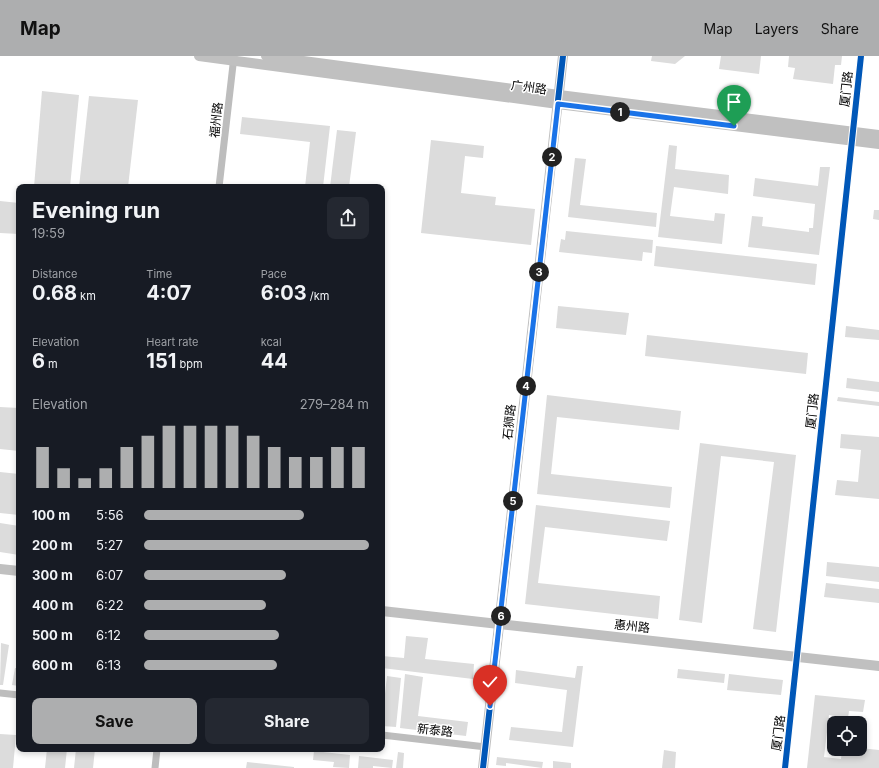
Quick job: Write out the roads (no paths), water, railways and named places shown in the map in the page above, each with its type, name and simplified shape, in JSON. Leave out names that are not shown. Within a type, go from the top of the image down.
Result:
[{"type":"street","name":"广州路","points":[[199,56],[234,58],[852,136],[879,135]]},
{"type":"street","name":"广州路","points":[[266,56],[558,100]]},
{"type":"street","name":"石狮路","points":[[483,768],[563,56]]},
{"type":"street","name":"厦门路","points":[[785,768],[861,56]]},
{"type":"street","name":"福州路","points":[[219,184],[234,58]]},
{"type":"street","name":"广州路","points":[[852,136],[879,144]]},
{"type":"street","points":[[0,569],[16,571]]},
{"type":"street","name":"惠州路","points":[[385,611],[879,666]]},
{"type":"street","points":[[0,693],[16,695]]},
{"type":"street","name":"新泰路","points":[[385,735],[486,747]]},
{"type":"street","points":[[155,768],[157,752]]}]
